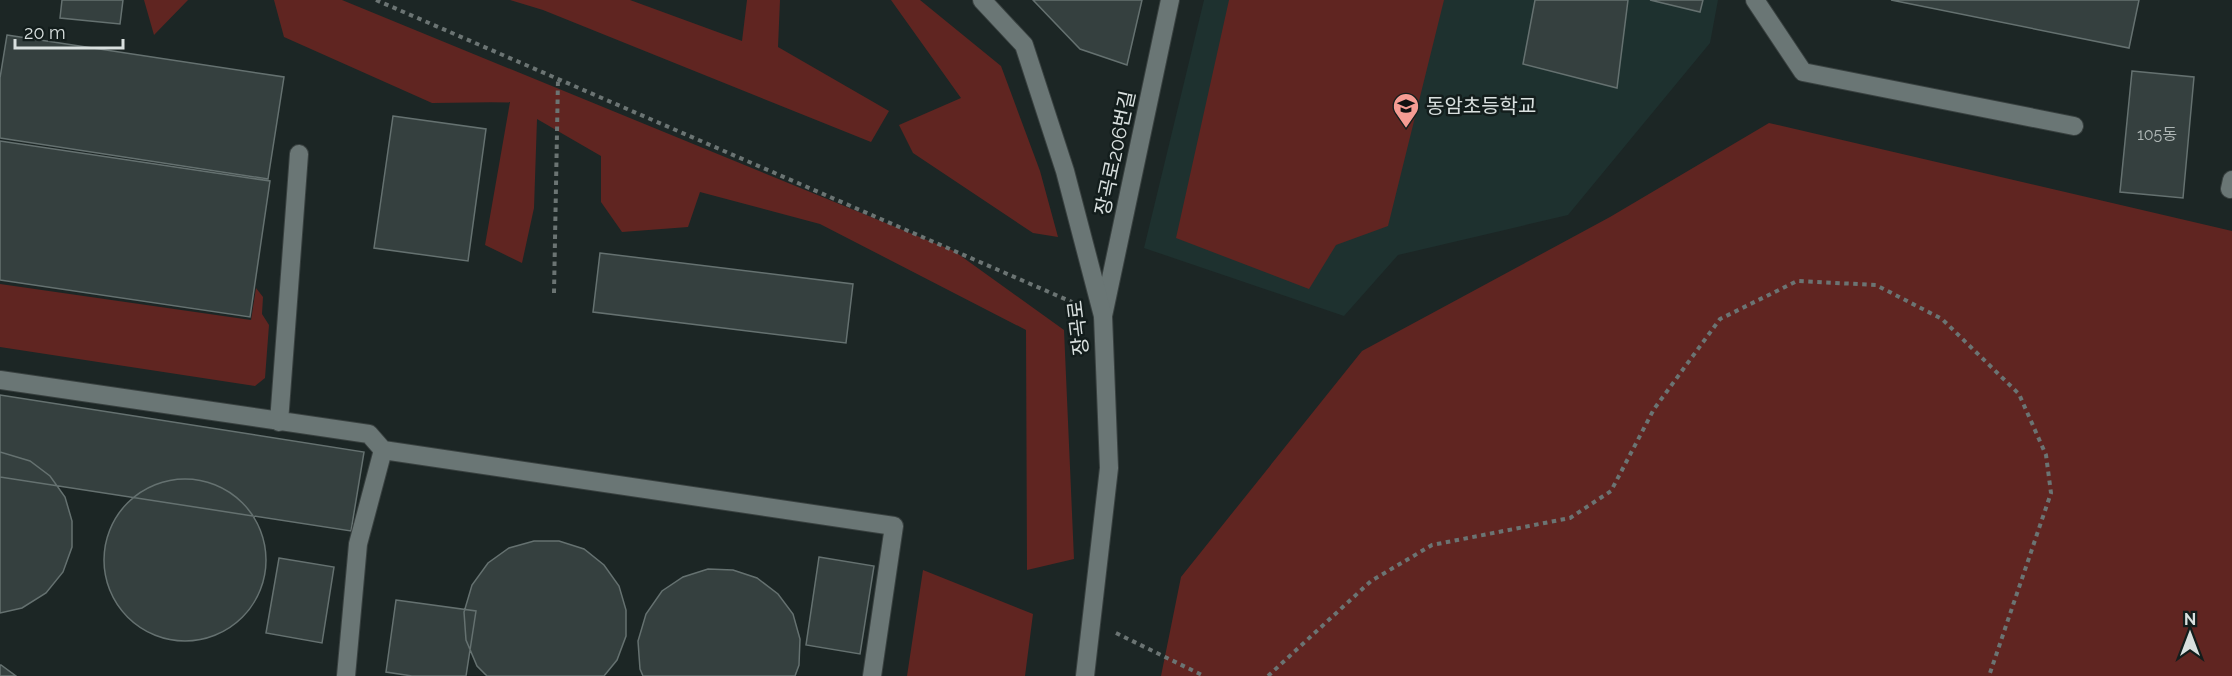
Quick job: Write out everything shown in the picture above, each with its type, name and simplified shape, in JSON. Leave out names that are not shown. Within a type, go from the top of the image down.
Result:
[{"type":"street","name":"장곡로","points":[[982,0],[1024,45],[1065,171],[1103,316],[1109,468],[1085,676]]},
{"type":"street","name":"장곡로206번길","points":[[1103,316],[1170,0]]},
{"type":"street","points":[[1755,0],[1803,72],[2074,126]]},
{"type":"street","points":[[279,422],[299,154]]},
{"type":"street","points":[[0,380],[369,434],[383,450],[894,526],[872,676]]},
{"type":"street","points":[[346,676],[358,543],[383,450]]},
{"type":"path","points":[[376,0],[1103,316]]},
{"type":"path","points":[[554,293],[558,79]]},
{"type":"path","points":[[1268,676],[1371,581],[1432,545],[1570,518],[1611,491],[1654,409],[1720,319],[1797,281],[1876,285],[1942,319],[2019,394],[2046,455],[2051,493],[1989,676]]},
{"type":"path","points":[[1091,621],[1204,676]]},
{"type":"shaded area","points":[[144,0],[188,0],[154,35]]},
{"type":"shaded area","points":[[274,0],[342,0],[954,251],[1064,330],[1074,559],[1027,570],[1026,330],[820,224],[700,192],[688,227],[622,232],[601,202],[601,156],[537,119],[534,208],[522,263],[485,245],[510,102],[432,103],[284,37]]},
{"type":"shaded area","points":[[510,0],[630,0],[742,41],[747,0],[780,0],[778,47],[889,111],[871,142],[543,10]]},
{"type":"shaded area","points":[[891,0],[920,0],[1001,66],[1040,171],[1058,237],[1033,233],[913,153],[899,125],[961,98]]},
{"type":"shaded area","name":"동암초등학교","points":[[1204,0],[1718,0],[1710,43],[1568,215],[1398,255],[1344,316],[1144,248]]},
{"type":"shaded area","points":[[1229,0],[1444,0],[1388,226],[1336,245],[1309,289],[1176,238]]},
{"type":"shaded area","points":[[1769,123],[2232,231],[2232,676],[1161,676],[1181,577],[1362,351],[1610,217]]},
{"type":"shaded area","points":[[0,284],[251,320],[256,288],[263,297],[262,314],[269,325],[265,378],[255,386],[0,347]]},
{"type":"shaded area","points":[[923,570],[1033,614],[1025,676],[907,676]]},
{"type":"building","points":[[62,0],[123,0],[120,24],[60,18]]},
{"type":"building","points":[[1033,0],[1142,0],[1127,65],[1080,49]]},
{"type":"building","points":[[1535,0],[1628,0],[1617,88],[1523,64]]},
{"type":"building","points":[[1650,0],[1703,0],[1700,12]]},
{"type":"building","points":[[1891,0],[2139,0],[2129,48]]},
{"type":"building","points":[[7,35],[284,77],[268,179],[0,138],[0,78]]},
{"type":"building","points":[[2132,71],[2194,77],[2183,198],[2120,192]]},
{"type":"building","points":[[393,116],[486,129],[468,261],[374,248]]},
{"type":"building","points":[[0,141],[270,181],[250,317],[0,280]]},
{"type":"building","points":[[600,253],[853,284],[846,343],[593,312]]},
{"type":"building","points":[[0,395],[364,452],[351,531],[0,477]]},
{"type":"building","points":[[0,452],[30,461],[50,476],[65,497],[72,521],[72,547],[63,572],[46,593],[22,608],[0,613]]},
{"type":"building","points":[[185,479],[216,485],[242,503],[260,529],[266,560],[260,591],[242,617],[216,635],[185,641],[154,635],[128,617],[110,591],[104,560],[110,529],[128,503],[154,485]]},
{"type":"building","points":[[534,541],[559,541],[584,549],[604,565],[619,586],[626,610],[626,636],[617,660],[604,676],[487,676],[477,666],[466,640],[464,612],[472,585],[488,563],[509,548]]},
{"type":"building","points":[[819,557],[874,566],[860,654],[806,645]]},
{"type":"building","points":[[279,558],[334,567],[322,643],[266,633]]},
{"type":"building","points":[[708,569],[733,570],[757,578],[778,594],[793,614],[800,639],[799,665],[795,676],[643,676],[640,669],[638,641],[646,614],[662,591],[683,577]]},
{"type":"building","points":[[396,600],[476,611],[466,676],[412,676],[386,672]]},
{"type":"building","points":[[1,665],[16,676],[0,676]]},
{"type":"place","name":"동암초등학교","points":[[1406,129]]}]
